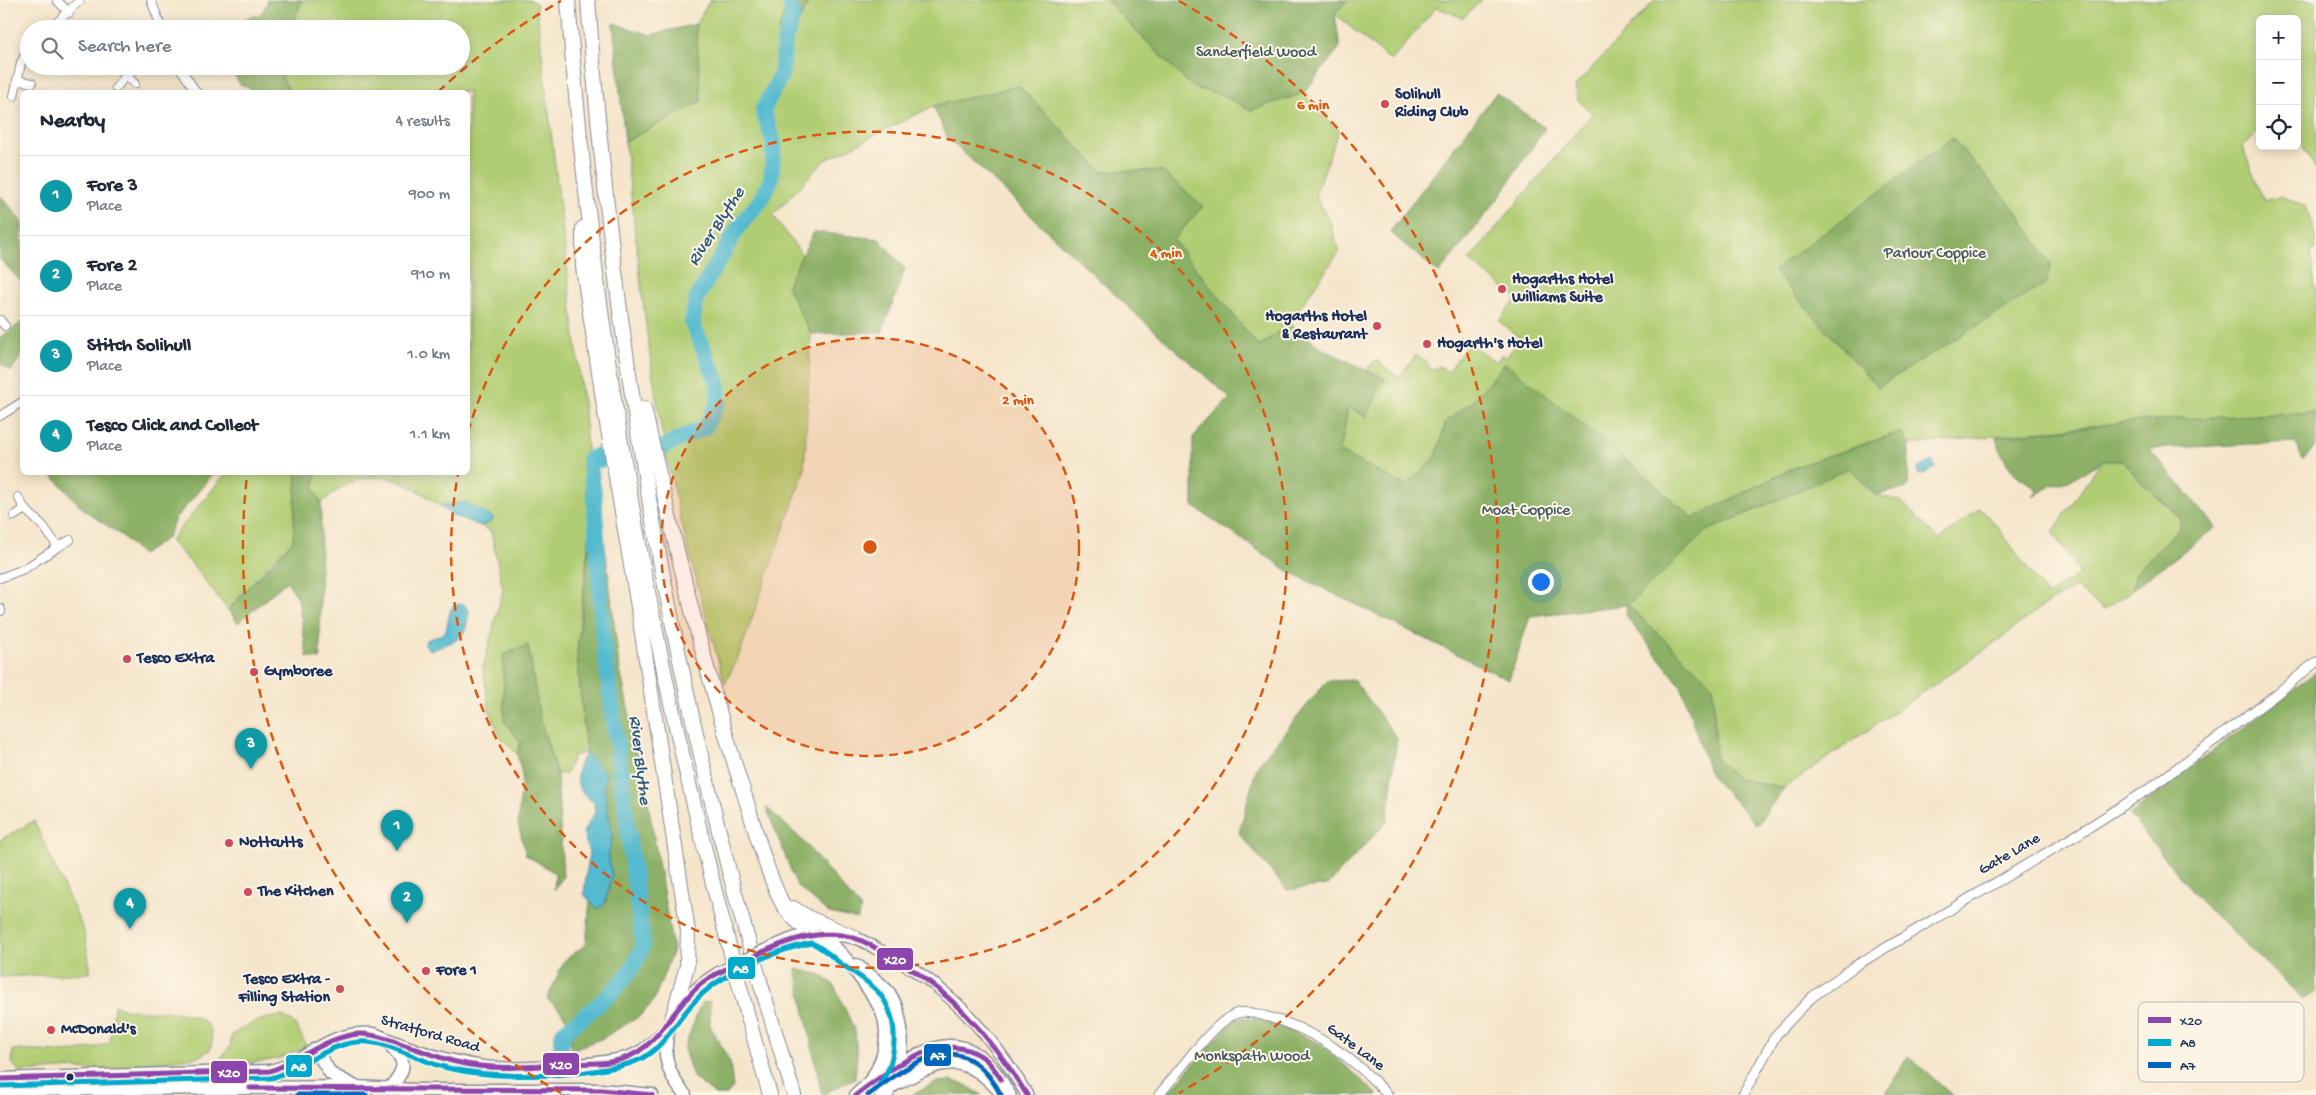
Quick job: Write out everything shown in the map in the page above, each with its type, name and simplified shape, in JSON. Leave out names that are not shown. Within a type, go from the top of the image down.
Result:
[{"type":"highway","points":[[568,0],[582,149],[614,402],[653,620],[711,881],[770,1095]]},
{"type":"highway","points":[[588,0],[595,99],[617,290],[645,471],[672,618],[727,863],[794,1095]]},
{"type":"highway","points":[[582,149],[583,267],[688,931],[687,966],[670,1023],[668,1063],[676,1082],[685,1095]]},
{"type":"highway","points":[[617,290],[689,602],[719,716],[758,837],[787,911],[815,936],[878,981],[894,1004],[901,1026],[898,1066],[885,1093]]},
{"type":"highway","points":[[778,891],[798,912],[854,937]]},
{"type":"highway","name":"Stratford Road","points":[[0,1079],[270,1071],[282,1068],[338,1037],[367,1034],[486,1068],[527,1067],[624,1058],[644,1049],[670,1023],[689,995],[702,983],[767,950],[815,936]]},
{"type":"highway","points":[[843,955],[876,1000],[885,1022],[883,1057],[878,1070],[861,1091]]},
{"type":"highway","points":[[381,1037],[400,1054],[403,1063],[402,1074],[389,1089]]},
{"type":"highway","points":[[315,1049],[331,1074],[356,1087]]},
{"type":"highway","points":[[0,1090],[356,1087],[389,1089],[601,1090],[652,1095]]},
{"type":"main road","points":[[815,936],[835,935],[854,937],[912,968],[973,1019],[996,1047],[1027,1095]]},
{"type":"main road","points":[[861,1091],[918,1054],[938,1047],[965,1048],[988,1061],[997,1072],[1010,1095]]},
{"type":"main road","points":[[885,1093],[927,1067],[946,1063],[965,1066],[980,1072],[1002,1095]]},
{"type":"street","points":[[57,0],[69,12]]},
{"type":"street","points":[[60,20],[80,0]]},
{"type":"street","points":[[151,0],[159,20]]},
{"type":"street","points":[[14,96],[20,69]]},
{"type":"street","points":[[116,88],[126,75],[136,84]]},
{"type":"street","points":[[185,75],[195,90]]},
{"type":"street","points":[[18,80],[32,83]]},
{"type":"street","points":[[0,416],[20,403]]},
{"type":"street","points":[[18,497],[25,510],[44,527],[58,547]]},
{"type":"street","points":[[14,516],[25,510]]},
{"type":"street","points":[[0,578],[24,569],[70,540]]},
{"type":"street","name":"Gate Lane","points":[[1743,1095],[1776,1035],[1812,997],[1855,966],[2075,836],[2149,788],[2274,696],[2316,662]]},
{"type":"street","name":"Gate Lane","points":[[1159,1095],[1220,1024],[1236,1014],[1245,1013],[1276,1019],[1324,1040],[1368,1072],[1388,1095]]},
{"type":"green space","points":[[267,0],[302,0],[294,20],[245,20],[249,17],[260,15],[267,4]]},
{"type":"green space","points":[[279,0],[531,0],[536,3],[584,412],[592,509],[577,653],[586,753],[574,755],[566,774],[557,774],[540,720],[528,645],[521,743],[517,754],[500,736],[489,709],[483,667],[503,590],[491,531],[481,526],[492,522],[493,518],[468,506],[455,504],[440,506],[421,492],[400,482],[377,477],[354,481],[321,503],[314,489],[316,475],[470,475],[470,90],[279,90],[279,75],[470,75],[470,20],[279,20]]},
{"type":"green space","points":[[710,0],[785,0],[787,4],[779,32],[793,33],[807,5],[806,0],[1106,0],[1192,87],[1222,95],[1251,110],[1304,93],[1319,113],[1339,129],[1315,196],[1329,219],[1339,252],[1289,323],[1259,347],[1173,240],[1202,207],[1162,171],[1101,171],[1019,86],[933,106],[824,161],[773,215],[802,255],[787,286],[811,334],[804,472],[739,655],[725,684],[685,538],[665,449],[647,334],[625,142],[701,101],[696,24]]},
{"type":"green space","points":[[785,0],[806,0],[807,5],[793,33],[778,32],[787,5]]},
{"type":"green space","name":"Sanderfield Wood","points":[[1106,0],[1347,0],[1335,14],[1340,47],[1304,93],[1251,110],[1222,95],[1192,87]]},
{"type":"green space","points":[[1347,0],[1482,0],[1463,18],[1436,7],[1391,61],[1335,14]]},
{"type":"green space","points":[[1655,0],[2316,0],[2316,170],[2301,142],[2301,15],[2256,15],[2256,134],[2242,146],[2264,201],[2281,196],[2305,206],[2316,235],[2316,250],[2310,252],[2316,293],[2316,412],[2139,421],[1909,445],[1901,432],[1795,467],[1693,518],[1505,363],[1474,400],[1446,421],[1436,457],[1406,486],[1340,452],[1348,406],[1385,378],[1367,370],[1376,360],[1399,377],[1416,355],[1426,362],[1430,369],[1435,369],[1439,366],[1448,372],[1469,343],[1496,362],[1502,354],[1506,357],[1521,339],[1499,321],[1517,298],[1469,260],[1592,114],[1578,100],[1575,86]],"holes":[[[1952,138],[2017,212],[2051,265]]]},
{"type":"green space","points":[[613,23],[651,35],[696,24],[701,101],[625,142]]},
{"type":"green space","points":[[234,75],[282,75],[289,90],[250,90],[250,88],[240,84]]},
{"type":"green space","name":"Moat Coppice","points":[[1019,86],[1101,171],[1162,171],[1203,206],[1173,240],[1259,347],[1289,323],[1321,348],[1385,379],[1366,417],[1348,407],[1340,452],[1406,486],[1436,457],[1446,421],[1474,400],[1505,363],[1614,449],[1693,518],[1795,467],[1901,432],[1909,445],[1908,488],[1875,495],[1850,468],[1707,531],[1628,605],[1713,686],[1716,760],[1736,778],[1784,788],[1757,825],[1710,775],[1681,686],[1626,616],[1627,605],[1530,616],[1509,680],[1290,572],[1193,506],[1193,437],[1230,398],[1139,317],[948,138],[933,106]]},
{"type":"green space","points":[[1496,93],[1545,128],[1498,199],[1439,273],[1390,232]]},
{"type":"green space","name":"Parlour Coppice","points":[[1952,138],[2017,212],[2051,265],[2046,283],[1878,387],[1773,271]]},
{"type":"green space","points":[[0,195],[20,219],[20,281],[0,259]]},
{"type":"green space","points":[[814,232],[879,239],[905,269],[882,332],[811,334],[787,285]]},
{"type":"green space","points":[[20,323],[20,358],[11,371],[0,363],[0,338]]},
{"type":"green space","points":[[2316,412],[2316,445],[2303,460],[2295,442],[2149,449],[2216,527],[2133,589],[2134,574],[2179,528],[2181,518],[2144,485],[2123,461],[2102,461],[2069,481],[2052,485],[2033,497],[2037,492],[2034,486],[2019,477],[2009,466],[1996,437],[2139,421]]},
{"type":"green space","points":[[2102,460],[2123,461],[2144,485],[2181,519],[2179,528],[2135,574],[2133,589],[2104,610],[2076,587],[2040,608],[1997,641],[1784,788],[1736,778],[1716,760],[1713,686],[1627,605],[1707,531],[1850,467],[1875,495],[1901,501],[1939,540],[1980,508],[1997,526],[2047,596],[2080,573],[2053,532]]},
{"type":"green space","points":[[52,475],[212,475],[175,519],[167,538],[142,555],[121,535],[84,510]]},
{"type":"green space","points":[[224,475],[297,475],[293,541],[272,561],[228,610],[193,565],[170,541]]},
{"type":"green space","points":[[297,475],[316,475],[314,489],[321,503],[320,659],[307,657],[298,598],[287,581],[238,623],[228,610],[293,541]]},
{"type":"green space","points":[[592,517],[602,521],[619,665],[647,796],[673,950],[653,1002],[640,1016],[601,1039],[570,1050],[571,1034],[567,1021],[554,1004],[547,999],[564,961],[586,944],[590,900],[597,908],[604,904],[612,875],[608,856],[612,838],[604,786],[606,773],[586,753],[577,653]]},
{"type":"green space","points":[[528,645],[540,720],[557,774],[563,877],[554,890],[555,873],[526,855],[518,823],[522,775],[517,754],[521,743],[504,721],[503,655]]},
{"type":"green space","points":[[2316,672],[2316,991],[2303,999],[2205,906],[2129,815]]},
{"type":"green space","points":[[1354,680],[1397,738],[1387,821],[1328,885],[1287,890],[1239,833],[1257,766],[1327,681]]},
{"type":"green space","points":[[766,807],[801,839],[861,909],[857,919],[829,913],[797,886]]},
{"type":"green space","points":[[34,821],[84,931],[91,973],[0,977],[0,840]]},
{"type":"green space","points":[[796,969],[822,975],[834,985],[855,1031],[857,1055],[855,1078],[822,1095]]},
{"type":"green space","points":[[710,1001],[710,1026],[730,1062],[733,1087],[727,1095],[715,1095],[693,1077],[684,1049],[701,1003]]},
{"type":"green space","points":[[114,1005],[130,1010],[172,1012],[199,1018],[208,1025],[212,1035],[210,1050],[198,1057],[93,1071],[75,1068],[20,1072],[12,1063],[13,1050],[75,1051],[110,1042]]},
{"type":"green space","points":[[282,1016],[295,1024],[306,1046],[284,1057],[252,1062],[217,1063],[230,1046],[232,1035],[256,1022]]},
{"type":"green space","name":"Monkspath Wood","points":[[1237,1017],[1265,1020],[1321,1044],[1378,1095],[1167,1095],[1199,1057]]},
{"type":"green space","points":[[1908,1056],[1952,1095],[1885,1095]]},
{"type":"green space","points":[[950,1081],[966,1085],[982,1095],[912,1095],[937,1082]]},
{"type":"water","points":[[1932,461],[1936,468],[1921,475],[1918,474],[1918,468]]},
{"type":"water","points":[[466,502],[493,518],[492,522],[481,526],[453,516],[440,506]]},
{"type":"water","points":[[464,604],[469,611],[463,634],[460,638],[433,650],[428,649],[425,644],[426,640],[444,632],[454,605]]},
{"type":"water","points":[[586,753],[606,773],[604,786],[612,838],[608,856],[612,875],[605,904],[597,909],[584,894],[589,852],[583,832],[595,813],[594,802],[582,792],[577,780],[579,767]]},
{"type":"waterway","name":"River Blythe","points":[[661,448],[705,427],[718,403],[718,383],[692,323],[697,297],[740,225],[761,200],[771,180],[774,143],[763,110],[781,75],[785,39],[793,16],[789,0]]},
{"type":"waterway","name":"River Blythe","points":[[561,1046],[563,1033],[598,1005],[620,984],[637,959],[643,945],[603,638],[594,493],[589,460],[596,456],[601,460]]},
{"type":"transit line","name":"X20","points":[[0,1079],[270,1071],[336,1039],[359,1034],[381,1037],[445,1059],[483,1067],[524,1067],[610,1062],[626,1058],[640,1051],[661,1030],[690,995],[713,976],[784,943],[806,937],[829,934],[853,938],[885,953],[907,966],[948,997],[983,1033],[1027,1095]]},
{"type":"transit line","name":"A8","points":[[0,1086],[271,1078],[335,1048],[357,1042],[388,1046],[440,1066],[484,1074],[534,1076],[607,1069],[640,1060],[650,1054],[666,1038],[695,1001],[719,981],[766,957],[812,943],[871,985],[887,1005],[894,1030],[894,1043],[888,1068],[883,1080],[875,1090]]},
{"type":"transit line","name":"X20","points":[[856,1095],[900,1064],[934,1049],[951,1047],[968,1050],[984,1058],[1001,1079]]},
{"type":"transit line","name":"A7","points":[[868,1095],[922,1060],[939,1055],[956,1054],[972,1060],[987,1073],[1001,1095]]},
{"type":"transit line","name":"X20","points":[[250,1088],[601,1090],[652,1095]]},
{"type":"transit line","name":"A7","points":[[297,1095],[366,1095]]},
{"type":"place","name":"Solihull Riding Club","points":[[1385,104]]},
{"type":"place","name":"Hogarths Hotel Williams Suite","points":[[1502,289]]},
{"type":"place","name":"Hogarths Hotel & Restaurant","points":[[1377,326]]},
{"type":"place","name":"Hogarth's Hotel","points":[[1427,344]]},
{"type":"place","name":"Tesco Extra","points":[[127,659]]},
{"type":"place","name":"Gymboree","points":[[254,672]]},
{"type":"place","name":"Stitch Solihull","points":[[251,769]]},
{"type":"place","name":"Nottcutts","points":[[229,843]]},
{"type":"place","name":"Fore 3","points":[[397,851]]},
{"type":"place","name":"The Kitchen","points":[[248,892]]},
{"type":"place","name":"Fore 2","points":[[407,923]]},
{"type":"place","name":"Tesco Click and Collect","points":[[130,929]]},
{"type":"place","name":"Fore 1","points":[[426,971]]},
{"type":"place","name":"Tesco Extra - Filling Station","points":[[340,989]]},
{"type":"place","name":"McDonald's","points":[[51,1030]]}]
